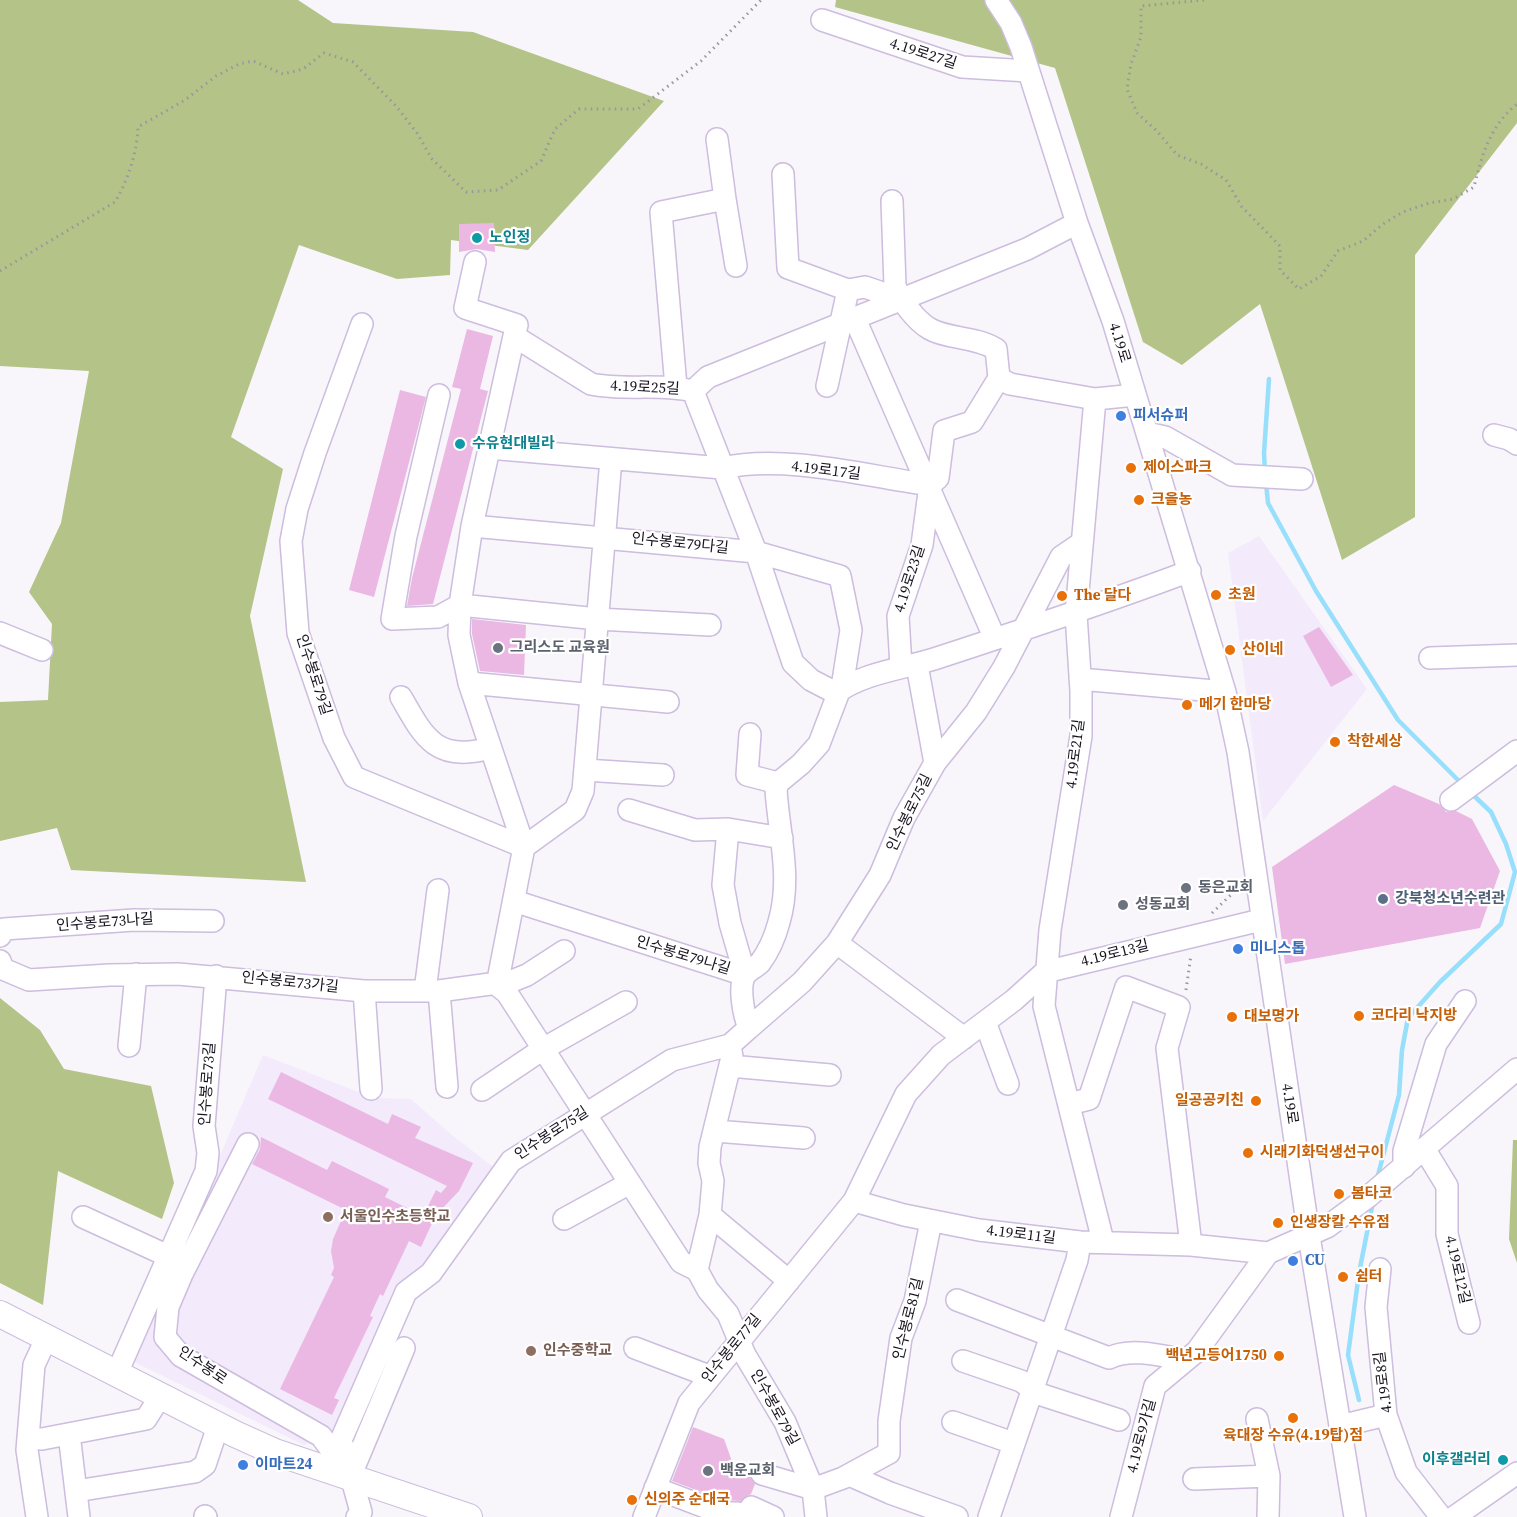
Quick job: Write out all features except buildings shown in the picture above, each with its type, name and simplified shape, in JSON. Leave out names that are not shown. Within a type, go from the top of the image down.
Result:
[{"type":"main road","points":[[0,1314],[218,1426],[275,1452],[469,1517]]},
{"type":"street","name":"4.19로","points":[[996,0],[1011,23],[1077,223],[1113,321],[1225,692],[1238,752],[1309,1236],[1355,1517]]},
{"type":"street","name":"4.19로27길","points":[[822,20],[962,67],[1028,71]]},
{"type":"street","points":[[717,139],[736,266]]},
{"type":"street","points":[[783,174],[788,267],[848,290],[865,287],[900,299]]},
{"type":"street","points":[[725,199],[661,212],[684,389],[722,468],[756,552],[793,663],[811,680],[836,693]]},
{"type":"street","points":[[892,201],[895,286],[900,299],[930,330],[984,341],[996,349],[999,378],[1010,384],[1095,399],[1135,395]]},
{"type":"street","name":"4.19로25길","points":[[475,262],[465,308],[517,325],[514,336],[591,384],[605,387],[684,389],[708,377],[1027,249],[1077,223]]},
{"type":"street","points":[[827,386],[848,322],[848,290]]},
{"type":"street","points":[[848,322],[930,485],[995,639]]},
{"type":"street","name":"인수봉로79길","points":[[362,324],[315,453],[297,509],[291,541],[298,633],[308,669],[334,738],[354,777],[524,847]]},
{"type":"street","points":[[514,336],[472,526],[460,605],[459,635],[469,683],[524,847],[497,985],[527,975],[564,951]]},
{"type":"street","name":"4.19로23길","points":[[909,666],[898,616],[922,545],[930,485],[938,478],[944,431],[972,422],[999,378]]},
{"type":"street","points":[[439,395],[406,536],[392,620],[438,617],[460,605],[598,619],[710,625]]},
{"type":"street","name":"4.19로21길","points":[[1095,399],[1080,544],[1076,614],[1081,736],[1065,829],[1046,972],[1044,1006],[1103,1241]]},
{"type":"street","points":[[1147,433],[1165,437],[1232,475],[1302,479]]},
{"type":"street","points":[[1494,435],[1517,444]]},
{"type":"street","points":[[489,448],[722,468]]},
{"type":"street","points":[[524,847],[575,810],[583,791],[611,459]]},
{"type":"street","name":"4.19로17길","points":[[722,468],[748,465],[806,466],[930,485]]},
{"type":"street","points":[[472,526],[604,536]]},
{"type":"street","name":"인수봉로79다길","points":[[604,536],[756,552]]},
{"type":"street","points":[[1022,631],[1061,557],[1080,544]]},
{"type":"street","points":[[749,1028],[745,1020],[742,986],[745,975],[759,964],[772,943],[780,920],[786,879],[776,790],[778,783],[801,764],[819,744],[836,693],[843,681],[851,630],[840,576],[756,552]]},
{"type":"street","points":[[836,693],[850,683],[1076,614],[1190,571]]},
{"type":"street","name":"인수봉로75길","points":[[350,1477],[341,1440],[406,1292],[431,1273],[511,1161],[584,1112],[672,1060],[730,1056],[749,1028],[802,982],[837,943],[880,875],[904,818],[935,763],[993,685],[1022,631]]},
{"type":"street","points":[[0,633],[42,650]]},
{"type":"street","points":[[1430,658],[1517,655]]},
{"type":"street","name":"인수봉로75길","points":[[909,666],[935,763]]},
{"type":"street","points":[[1080,679],[1225,692]]},
{"type":"street","points":[[469,683],[668,702]]},
{"type":"street","points":[[401,697],[423,736],[444,751],[470,754],[490,748]]},
{"type":"street","points":[[750,735],[747,774],[778,783]]},
{"type":"street","points":[[1451,800],[1517,751]]},
{"type":"street","points":[[585,770],[663,775]]},
{"type":"street","points":[[629,810],[695,830],[728,829],[782,838]]},
{"type":"street","name":"인수봉로79나길","points":[[728,829],[723,885],[730,924],[745,975]]},
{"type":"street","points":[[438,890],[432,991],[447,1087]]},
{"type":"street","name":"인수봉로79나길","points":[[514,901],[745,975]]},
{"type":"street","name":"인수봉로73나길","points":[[0,936],[4,929],[134,920],[213,921]]},
{"type":"street","name":"4.19로13길","points":[[854,1201],[906,1094],[941,1055],[1046,972],[1261,920]]},
{"type":"street","points":[[837,943],[964,1038]]},
{"type":"street","points":[[0,961],[3,969],[29,980],[136,974],[216,976]]},
{"type":"street","points":[[129,1046],[136,974]]},
{"type":"street","name":"인수봉로73가길","points":[[216,976],[364,991],[432,991],[497,985]]},
{"type":"street","name":"인수봉로73길","points":[[117,1373],[206,1171],[208,1153],[204,1126],[216,976]]},
{"type":"street","name":"인수봉로79길","points":[[497,985],[507,993],[681,1262],[697,1270],[708,1290],[728,1314],[745,1355],[785,1422],[813,1489],[816,1517]]},
{"type":"street","points":[[1069,1104],[1089,1099],[1126,987],[1179,1007],[1167,1048],[1191,1245]]},
{"type":"street","points":[[364,991],[371,1089]]},
{"type":"street","points":[[1404,1167],[1404,1151],[1436,1044],[1465,1001]]},
{"type":"street","points":[[482,1090],[543,1049],[626,1002]]},
{"type":"street","points":[[985,1022],[1008,1084]]},
{"type":"street","points":[[697,1270],[710,1215],[713,1181],[709,1163],[730,1056],[830,1075]]},
{"type":"street","points":[[1309,1236],[1335,1221],[1404,1167],[1517,1069]]},
{"type":"street","points":[[715,1131],[804,1138]]},
{"type":"street","name":"인수봉로","points":[[248,1143],[182,1274],[168,1307],[165,1337],[181,1356],[321,1436],[350,1477]]},
{"type":"street","name":"4.19로12길","points":[[1425,1150],[1447,1186],[1447,1234],[1469,1323]]},
{"type":"street","points":[[564,1219],[630,1184]]},
{"type":"street","name":"4.19로11길","points":[[854,1201],[931,1221],[978,1230],[1080,1242],[1191,1245],[1269,1253],[1309,1236]]},
{"type":"street","name":"인수봉로77길","points":[[644,1517],[688,1403],[738,1339],[854,1201]]},
{"type":"street","points":[[710,1215],[789,1281]]},
{"type":"street","points":[[83,1217],[168,1256]]},
{"type":"street","name":"인수봉로81길","points":[[849,1475],[889,1453],[889,1421],[902,1338],[915,1301],[931,1221]]},
{"type":"street","points":[[995,1516],[1013,1443],[1080,1242]]},
{"type":"street","name":"4.19로9가길","points":[[1121,1517],[1155,1386],[1197,1351],[1269,1253]]},
{"type":"street","name":"4.19로8길","points":[[1380,1269],[1376,1307],[1386,1415],[1406,1472],[1441,1517]]},
{"type":"street","points":[[957,1300],[1109,1358],[1117,1354],[1156,1354],[1186,1360]]},
{"type":"street","points":[[37,1517],[27,1450],[34,1365],[47,1337]]},
{"type":"street","points":[[357,1517],[361,1512],[350,1477],[404,1348]]},
{"type":"street","points":[[635,1348],[709,1376]]},
{"type":"street","points":[[963,1360],[1021,1381],[1039,1395],[1119,1420]]},
{"type":"street","points":[[28,1438],[69,1434],[146,1419],[161,1395]]},
{"type":"street","points":[[1340,1426],[1386,1415]]},
{"type":"street","points":[[1257,1419],[1269,1476],[1268,1517]]},
{"type":"street","points":[[953,1422],[1013,1443]]},
{"type":"street","points":[[76,1491],[195,1472],[205,1465],[218,1426]]},
{"type":"street","points":[[69,1434],[79,1517]]},
{"type":"street","points":[[1454,1517],[1517,1473]]},
{"type":"street","points":[[762,1474],[813,1489],[849,1475],[890,1493],[957,1517]]},
{"type":"street","points":[[1194,1479],[1269,1476]]},
{"type":"street","points":[[655,1488],[721,1513],[745,1510],[773,1517]]},
{"type":"path","points":[[0,271],[116,202],[137,145],[138,127],[185,100],[216,76],[239,64],[253,61],[283,74],[303,69],[324,53],[353,62],[396,106],[417,133],[432,159],[465,192],[498,190],[542,161],[555,129],[579,109],[638,109],[685,76],[761,0]]},
{"type":"path","points":[[1204,0],[1141,6],[1141,37],[1131,64],[1127,89],[1137,113],[1157,131],[1177,155],[1201,164],[1226,180],[1242,207],[1280,246],[1280,270],[1299,289],[1321,276],[1338,250],[1363,241],[1383,224],[1420,206],[1453,199],[1474,187],[1489,136],[1503,116],[1517,104]]},
{"type":"shaded area","points":[[1259,536],[1367,689],[1263,821],[1228,553]]},
{"type":"shaded area","name":"서울인수초등학교","points":[[263,1055],[374,1098],[411,1099],[453,1136],[496,1169],[429,1265],[397,1284],[334,1434],[304,1445],[132,1361]]},
{"type":"green space","points":[[0,0],[298,0],[333,23],[473,32],[664,101],[528,250],[451,240],[450,275],[397,279],[299,245],[231,437],[283,469],[250,616],[306,882],[71,870],[57,828],[0,841],[0,702],[48,700],[52,624],[29,592],[61,523],[89,371],[0,366]]},
{"type":"green space","points":[[836,0],[1517,0],[1517,123],[1415,255],[1415,517],[1342,560],[1260,304],[1182,365],[1143,342],[1055,68],[835,7]]},
{"type":"green space","points":[[0,998],[40,1030],[64,1069],[151,1086],[174,1183],[162,1219],[58,1171],[43,1305],[0,1283]]},
{"type":"green space","points":[[1513,1140],[1517,1140],[1517,1263],[1509,1239]]},
{"type":"waterway","points":[[1265,472],[1264,453],[1269,379]]},
{"type":"waterway","points":[[1266,483],[1268,503],[1316,591],[1398,720],[1462,784]]},
{"type":"waterway","points":[[1377,1179],[1399,1095],[1402,1050],[1408,1018],[1440,982],[1501,924],[1515,872],[1506,844],[1491,812],[1470,792]]},
{"type":"waterway","points":[[1359,1400],[1348,1355],[1359,1273],[1373,1202]]},
{"type":"place","name":"노인정","points":[[477,238]]},
{"type":"place","name":"피서슈퍼","points":[[1121,416]]},
{"type":"place","name":"수유현대빌라","points":[[460,444]]},
{"type":"place","name":"제이스파크","points":[[1131,468]]},
{"type":"place","name":"크을농","points":[[1139,500]]},
{"type":"place","name":"초원","points":[[1216,595]]},
{"type":"place","name":"The 달다","points":[[1062,596]]},
{"type":"place","name":"그리스도 교육원","points":[[498,648]]},
{"type":"place","name":"산이네","points":[[1230,650]]},
{"type":"place","name":"메기 한마당","points":[[1187,705]]},
{"type":"place","name":"착한세상","points":[[1335,742]]},
{"type":"place","name":"동은교회","points":[[1186,888]]},
{"type":"place","name":"강북청소년수련관","points":[[1383,899]]},
{"type":"place","name":"성동교회","points":[[1123,905]]},
{"type":"place","name":"미니스톱","points":[[1238,949]]},
{"type":"place","name":"코다리 낙지방","points":[[1359,1016]]},
{"type":"place","name":"대보명가","points":[[1232,1017]]},
{"type":"place","name":"일공공키친","points":[[1256,1101]]},
{"type":"place","name":"시래기화덕생선구이","points":[[1248,1153]]},
{"type":"place","name":"봄타코","points":[[1339,1194]]},
{"type":"place","name":"서울인수초등학교","points":[[328,1217]]},
{"type":"place","name":"인생장칼 수유점","points":[[1278,1223]]},
{"type":"place","name":"CU","points":[[1293,1261]]},
{"type":"place","name":"쉼터","points":[[1343,1277]]},
{"type":"place","name":"인수중학교","points":[[531,1351]]},
{"type":"place","name":"백년고등어1750","points":[[1279,1356]]},
{"type":"place","name":"육대장 수유(4.19탑)점","points":[[1293,1418]]},
{"type":"place","name":"이후갤러리","points":[[1503,1460]]},
{"type":"place","name":"이마트24","points":[[243,1465]]},
{"type":"place","name":"백운교회","points":[[708,1471]]},
{"type":"place","name":"신의주 순대국","points":[[632,1500]]}]
